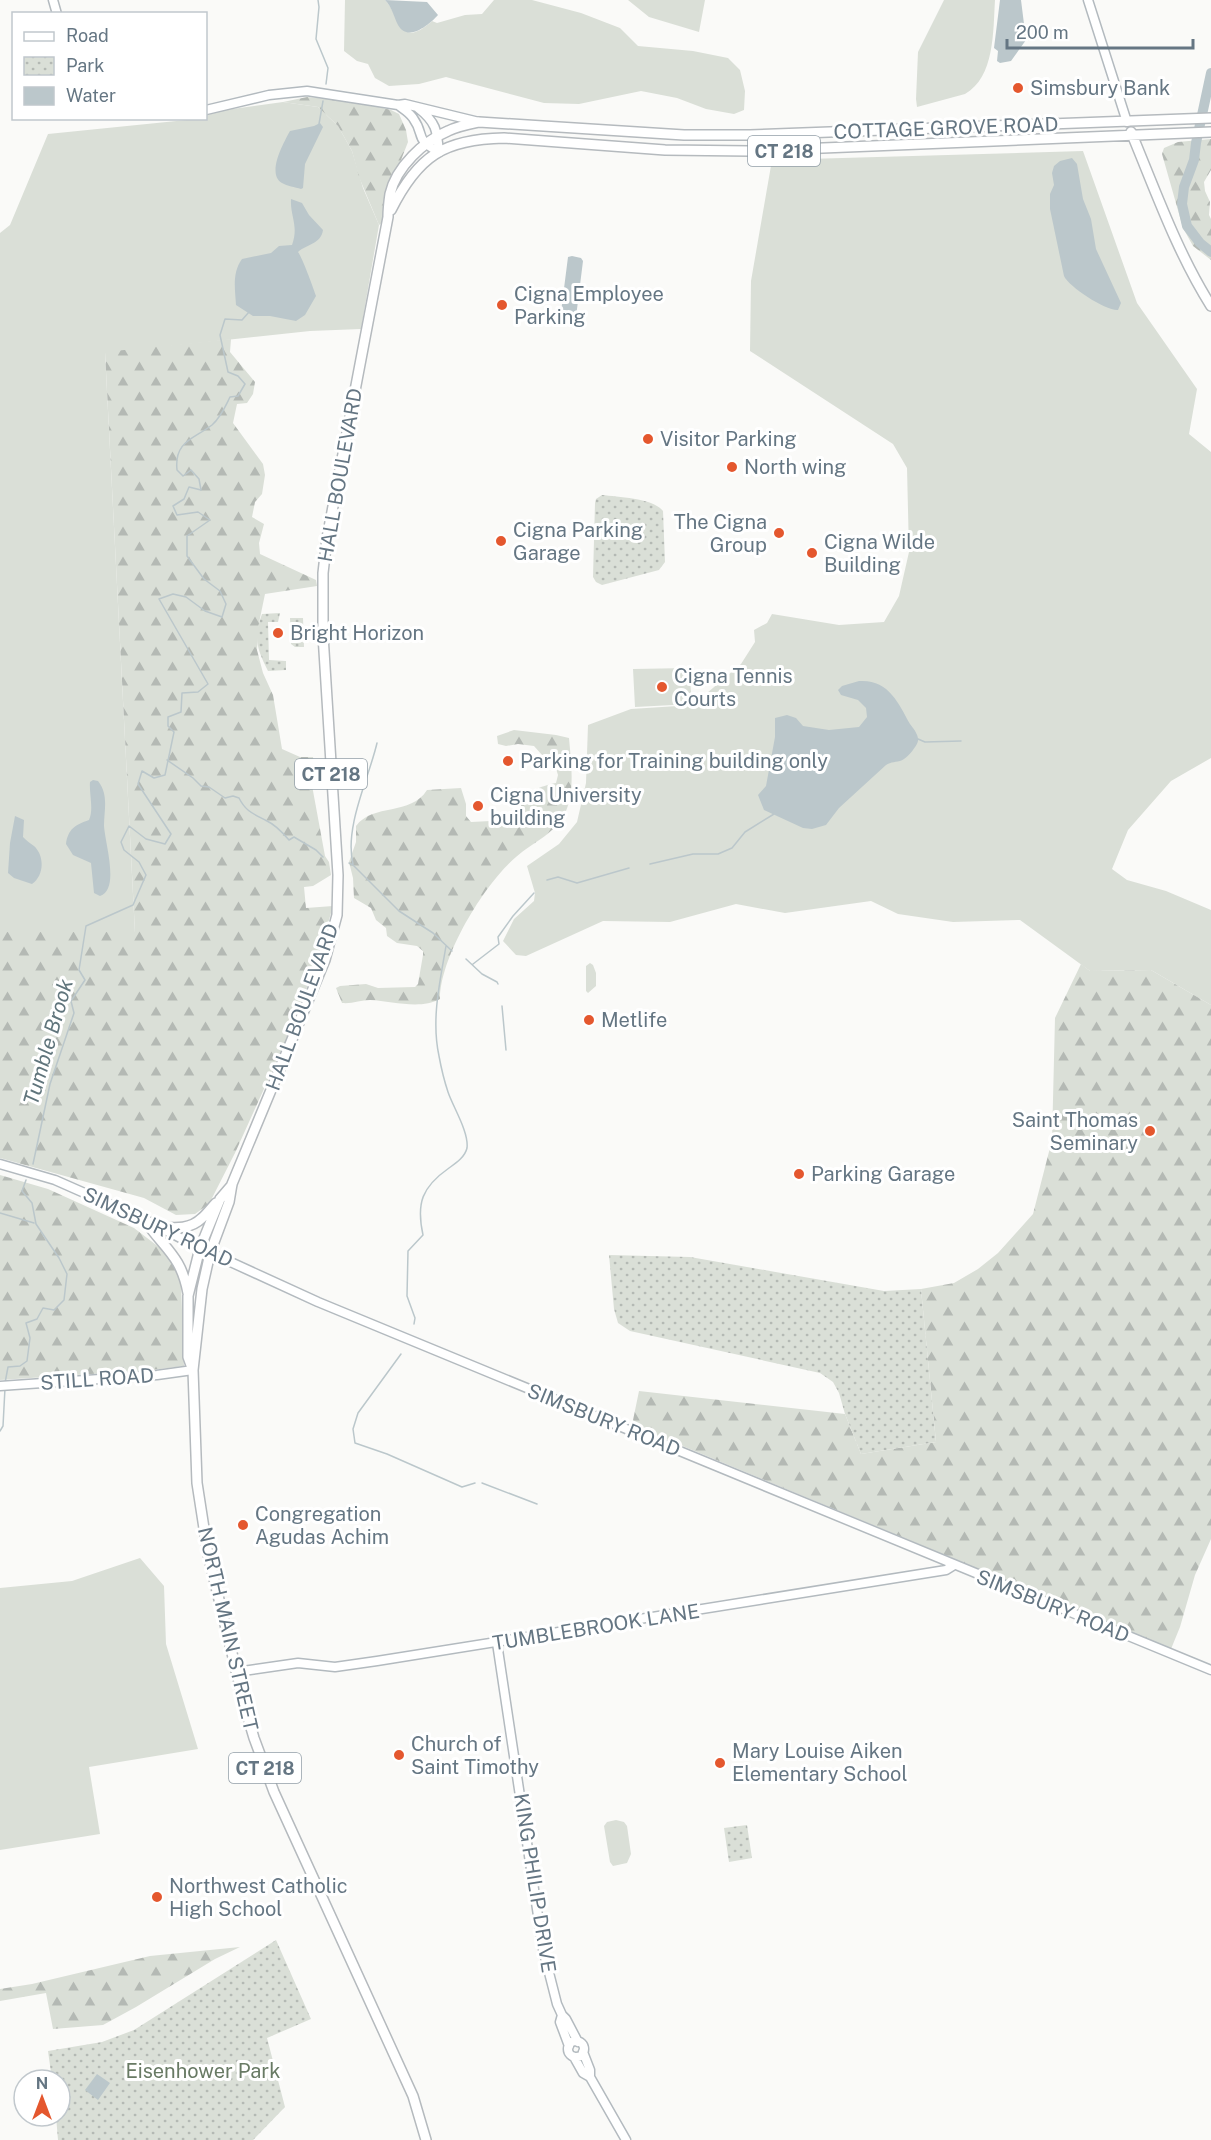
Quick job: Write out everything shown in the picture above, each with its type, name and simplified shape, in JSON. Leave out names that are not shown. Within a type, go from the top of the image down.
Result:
[{"type":"main road","name":"COTTAGE GROVE ROAD","points":[[432,140],[448,131],[479,122],[684,135],[759,135],[1209,118]]},
{"type":"main road","points":[[1127,122],[1167,223],[1196,283],[1211,306]]},
{"type":"main road","points":[[982,143],[988,127]]},
{"type":"main road","name":"COTTAGE GROVE ROAD","points":[[439,152],[454,144],[486,139],[750,152],[1208,133]]},
{"type":"main road","name":"HALL BOULEVARD","points":[[210,1253],[229,1202],[232,1184],[322,967],[337,915],[338,875],[323,635],[323,573],[327,538],[391,192],[397,177],[412,157],[432,140]]},
{"type":"main road","name":"HALL BOULEVARD","points":[[388,217],[405,183],[439,152]]},
{"type":"main road","name":"HALL BOULEVARD","points":[[200,1248],[220,1199],[232,1184]]},
{"type":"main road","points":[[159,1227],[185,1227],[196,1223],[220,1199]]},
{"type":"main road","points":[[144,1219],[177,1260],[184,1276],[188,1296]]},
{"type":"main road","name":"NORTH MAIN STREET","points":[[193,1370],[189,1357],[188,1296],[200,1248]]},
{"type":"main road","name":"NORTH MAIN STREET","points":[[210,1253],[200,1308],[193,1370],[196,1465],[199,1506],[208,1554],[236,1672],[254,1738],[276,1796],[413,2096],[426,2140]]},
{"type":"street","points":[[1088,0],[1127,122]]},
{"type":"street","points":[[207,110],[269,95],[307,91],[415,106],[479,122]]},
{"type":"street","points":[[398,105],[413,118],[421,139],[432,140]]},
{"type":"street","points":[[415,106],[430,118],[437,131],[432,140]]},
{"type":"street","points":[[432,140],[439,152]]},
{"type":"street","points":[[432,140],[439,152]]},
{"type":"street","name":"SIMSBURY ROAD","points":[[0,1164],[55,1180],[144,1219],[210,1253],[339,1311],[1211,1670]]},
{"type":"street","name":"STILL ROAD","points":[[3,1386],[157,1375],[193,1370]]},
{"type":"street","name":"TUMBLEBROOK LANE","points":[[236,1672],[298,1663],[335,1666],[496,1643],[946,1570],[954,1565]]},
{"type":"street","name":"KING PHILIP DRIVE","points":[[496,1643],[540,1932],[554,1993],[562,2015],[578,2042]]},
{"type":"street","name":"KING PHILIP DRIVE","points":[[562,2015],[560,2022],[569,2046]]},
{"type":"street","points":[[590,2077],[583,2047],[578,2042],[572,2042],[569,2046],[570,2054],[584,2073],[590,2077],[626,2140]]},
{"type":"street","points":[[574,2057],[583,2052]]},
{"type":"green space","points":[[345,0],[385,0],[402,27],[413,32],[432,21],[437,23],[465,15],[482,14],[494,0],[532,0],[581,13],[620,28],[638,46],[693,51],[728,58],[740,70],[745,91],[744,110],[734,114],[706,109],[677,98],[641,91],[579,104],[544,103],[446,77],[419,84],[389,86],[375,78],[368,64],[357,61],[344,51]]},
{"type":"green space","points":[[628,0],[705,0],[699,32],[649,17]]},
{"type":"green space","points":[[944,0],[995,0],[993,39],[987,65],[975,86],[965,94],[917,107],[918,52]]},
{"type":"green space","points":[[307,97],[359,102],[399,114],[408,142],[396,173],[383,222],[379,225],[359,177],[352,151],[338,126],[318,107],[283,102]]},
{"type":"green space","points":[[283,102],[318,107],[338,126],[352,151],[363,188],[379,225],[361,329],[310,331],[105,353],[135,933],[0,932],[0,233],[10,225],[48,134],[186,120],[207,120],[207,115]]},
{"type":"green space","points":[[1211,139],[1211,170],[1204,182],[1210,202],[1211,260],[1193,246],[1183,228],[1162,154],[1164,148],[1178,142]]},
{"type":"green space","points":[[1083,151],[1137,303],[1197,389],[1189,434],[1211,452],[1211,758],[1171,781],[1128,830],[1112,869],[1127,880],[1166,891],[1211,910],[1211,1005],[1151,970],[1090,971],[1020,920],[953,922],[898,914],[871,901],[785,913],[736,904],[670,922],[603,921],[526,956],[516,955],[503,941],[514,919],[534,901],[535,893],[527,866],[559,844],[577,822],[586,783],[588,725],[631,709],[693,705],[741,664],[755,642],[754,630],[767,623],[772,614],[839,625],[884,622],[899,596],[909,552],[907,468],[893,444],[750,351],[751,281],[772,160]]},
{"type":"green space","points":[[231,339],[230,352],[255,382],[253,394],[247,403],[237,404],[233,423],[263,464],[265,475],[262,494],[255,502],[252,517],[264,524],[259,543],[260,554],[316,580],[317,586],[265,594],[259,623],[257,650],[263,673],[273,695],[282,749],[300,757],[313,757],[315,770],[311,780],[325,856],[329,862],[331,875],[313,886],[304,887],[306,908],[333,906],[317,962],[286,1040],[235,1153],[209,1204],[195,1214],[176,1215],[144,1198],[0,1158],[0,932],[135,932],[105,352]]},
{"type":"green space","points":[[602,495],[652,503],[663,511],[665,562],[659,570],[602,585],[596,582],[593,577],[595,503],[596,499]]},
{"type":"green space","points":[[280,613],[278,622],[268,622],[269,660],[286,661],[286,670],[268,671],[259,650],[258,630],[262,614]]},
{"type":"green space","points":[[290,618],[303,618],[304,647],[295,647],[291,644]]},
{"type":"green space","name":"Cigna Tennis Courts","points":[[689,668],[692,704],[635,707],[633,669]]},
{"type":"green space","points":[[514,730],[569,738],[571,785],[569,803],[562,818],[551,831],[504,869],[478,903],[466,922],[447,963],[440,999],[424,1004],[370,1000],[342,1003],[336,988],[340,986],[366,984],[378,988],[415,987],[418,984],[423,955],[423,951],[417,946],[397,943],[387,936],[386,928],[376,920],[371,908],[354,898],[349,862],[356,842],[356,826],[372,814],[412,803],[427,790],[461,788],[466,804],[466,816],[471,822],[512,820],[518,813],[519,798],[536,789],[556,783],[558,775],[553,759],[542,755],[534,746],[498,744],[497,736]]},
{"type":"green space","points":[[590,963],[596,973],[596,986],[588,993],[586,991],[586,966]]},
{"type":"green space","points":[[1081,964],[1090,971],[1151,970],[1211,1005],[1211,1539],[1195,1575],[1171,1649],[632,1425],[639,1391],[845,1414],[861,1454],[936,1442],[921,1289],[954,1283],[978,1269],[998,1253],[1033,1214],[1052,1140],[1055,1018]]},
{"type":"green space","points":[[0,1175],[48,1189],[134,1228],[168,1254],[181,1283],[184,1366],[0,1380]]},
{"type":"green space","points":[[609,1255],[690,1257],[884,1291],[921,1289],[936,1442],[861,1454],[839,1393],[833,1382],[820,1373],[630,1331],[618,1323],[614,1309]]},
{"type":"green space","points":[[140,1558],[164,1586],[166,1644],[198,1749],[89,1767],[100,1834],[0,1850],[0,1588],[72,1581]]},
{"type":"green space","points":[[616,1820],[624,1822],[627,1826],[631,1854],[627,1863],[613,1866],[610,1862],[604,1826],[607,1822]]},
{"type":"green space","points":[[747,1825],[752,1858],[729,1862],[724,1828]]},
{"type":"green space","name":"Eisenhower Park","points":[[276,1940],[311,2019],[267,2038],[285,2107],[253,2140],[58,2140],[57,2128],[72,2128],[72,2068],[50,2068],[48,2051],[102,2042],[134,2030]]},
{"type":"green space","points":[[240,1947],[215,1959],[103,2025],[53,2029],[46,1993],[0,2001],[0,1989],[32,1984],[150,1956]]},
{"type":"water","points":[[385,0],[427,2],[438,15],[419,30],[407,32],[398,25]]},
{"type":"water","points":[[1000,0],[1021,0],[1026,40],[1011,61],[1000,63],[997,61],[998,51],[994,48]]},
{"type":"water","points":[[320,123],[323,127],[305,164],[303,188],[282,183],[276,173],[276,165],[290,131]]},
{"type":"water","points":[[1072,158],[1077,164],[1096,249],[1121,303],[1118,310],[1105,307],[1088,298],[1064,276],[1050,209],[1050,194],[1054,185],[1052,173],[1054,166],[1060,161]]},
{"type":"water","points":[[291,199],[302,203],[309,215],[323,230],[317,241],[298,252],[316,296],[305,315],[296,321],[270,316],[253,316],[236,305],[237,270],[242,259],[271,253],[279,246],[292,245],[295,232]]},
{"type":"water","points":[[568,257],[581,258],[583,261],[576,317],[564,316],[561,312]]},
{"type":"water","points":[[859,681],[878,684],[896,700],[917,734],[918,741],[914,748],[904,759],[886,765],[839,808],[826,825],[812,829],[803,828],[764,810],[758,795],[766,786],[775,737],[775,718],[787,715],[796,718],[803,726],[829,730],[859,727],[867,717],[866,708],[858,700],[841,695],[838,690],[842,686]]},
{"type":"water","points":[[98,781],[105,797],[104,826],[110,865],[109,885],[106,892],[100,896],[94,893],[91,863],[73,855],[66,844],[73,828],[89,820],[90,782]]},
{"type":"water","points":[[15,816],[24,820],[23,837],[38,850],[40,855],[41,871],[32,884],[14,878],[8,873]]},
{"type":"water","points":[[97,2074],[110,2083],[98,2100],[85,2090]]},
{"type":"waterway","name":"Tumble Brook","points":[[318,0],[316,39],[328,68],[326,84]]},
{"type":"waterway","points":[[1211,73],[1194,160],[1184,187],[1182,204],[1187,226],[1200,243],[1211,252]]},
{"type":"waterway","name":"Tumble Brook","points":[[319,124],[323,101]]},
{"type":"waterway","name":"Tumble Brook","points":[[33,1164],[50,1084],[74,1013],[71,1001],[85,980],[79,970],[86,926],[133,905],[146,875],[139,862],[124,850],[121,842],[129,826],[146,839],[165,844],[171,834],[138,784],[142,771],[154,778],[165,775],[174,732],[168,726],[168,717],[181,712],[182,693],[198,692],[208,684],[159,599],[173,594],[186,597],[205,611],[222,617],[226,604],[220,591],[204,579],[187,556],[187,536],[210,520],[198,512],[177,515],[173,506],[184,499],[189,487],[201,490],[199,479],[191,470],[183,476],[177,470],[177,460],[182,447],[212,425],[230,397],[238,396],[245,384],[238,376],[228,372],[220,335],[225,319],[242,320],[249,312]]},
{"type":"waterway","points":[[918,739],[925,742],[961,741]]},
{"type":"waterway","points":[[353,864],[352,834],[377,743]]},
{"type":"waterway","points":[[167,760],[201,786],[209,787],[225,798],[233,796],[239,798],[248,810],[273,825],[289,840],[294,837],[323,857]]},
{"type":"waterway","points":[[650,864],[693,854],[718,854],[732,848],[745,832],[774,814]]},
{"type":"waterway","points":[[349,863],[399,911],[433,933],[452,951]]},
{"type":"waterway","points":[[547,880],[558,877],[577,883],[629,868]]},
{"type":"waterway","points":[[473,964],[499,944],[498,937],[534,893]]},
{"type":"waterway","points":[[414,1324],[415,1318],[407,1296],[408,1251],[423,1235],[420,1214],[423,1197],[433,1182],[460,1159],[467,1148],[463,1127],[445,1083],[437,1042],[437,1001],[446,946]]},
{"type":"waterway","points":[[466,959],[482,974],[498,984]]},
{"type":"waterway","points":[[502,1006],[506,1050]]},
{"type":"waterway","name":"Tumble Brook","points":[[5,1383],[8,1367],[20,1366],[27,1361],[30,1338],[26,1323],[37,1319],[43,1308],[54,1310],[64,1300],[67,1274],[36,1224],[32,1203],[22,1191],[26,1180]]},
{"type":"waterway","points":[[0,1213],[34,1223]]},
{"type":"waterway","points":[[401,1354],[358,1413],[353,1429],[355,1443],[387,1454],[462,1487],[475,1483]]},
{"type":"waterway","name":"Tumble Brook","points":[[0,1431],[3,1426],[5,1388]]},
{"type":"waterway","points":[[482,1483],[537,1504]]},
{"type":"place","name":"Simsbury Bank","points":[[1018,88]]},
{"type":"place","name":"Cigna Employee Parking","points":[[502,305]]},
{"type":"place","name":"Visitor Parking","points":[[648,439]]},
{"type":"place","name":"North wing","points":[[732,467]]},
{"type":"place","name":"The Cigna Group","points":[[779,533]]},
{"type":"place","name":"Cigna Parking Garage","points":[[501,541]]},
{"type":"place","name":"Cigna Wilde Building","points":[[812,553]]},
{"type":"place","name":"Bright Horizon","points":[[278,633]]},
{"type":"place","name":"Cigna Tennis Courts","points":[[662,687]]},
{"type":"place","name":"Parking for Training building only","points":[[508,761]]},
{"type":"place","name":"Cigna University building","points":[[478,806]]},
{"type":"place","name":"Metlife","points":[[589,1020]]},
{"type":"place","name":"Saint Thomas Seminary","points":[[1150,1131]]},
{"type":"place","name":"Parking Garage","points":[[799,1174]]},
{"type":"place","name":"Congregation Agudas Achim","points":[[243,1525]]},
{"type":"place","name":"Church of Saint Timothy","points":[[399,1755]]},
{"type":"place","name":"Mary Louise Aiken Elementary School","points":[[720,1763]]},
{"type":"place","name":"Northwest Catholic High School","points":[[157,1897]]}]
